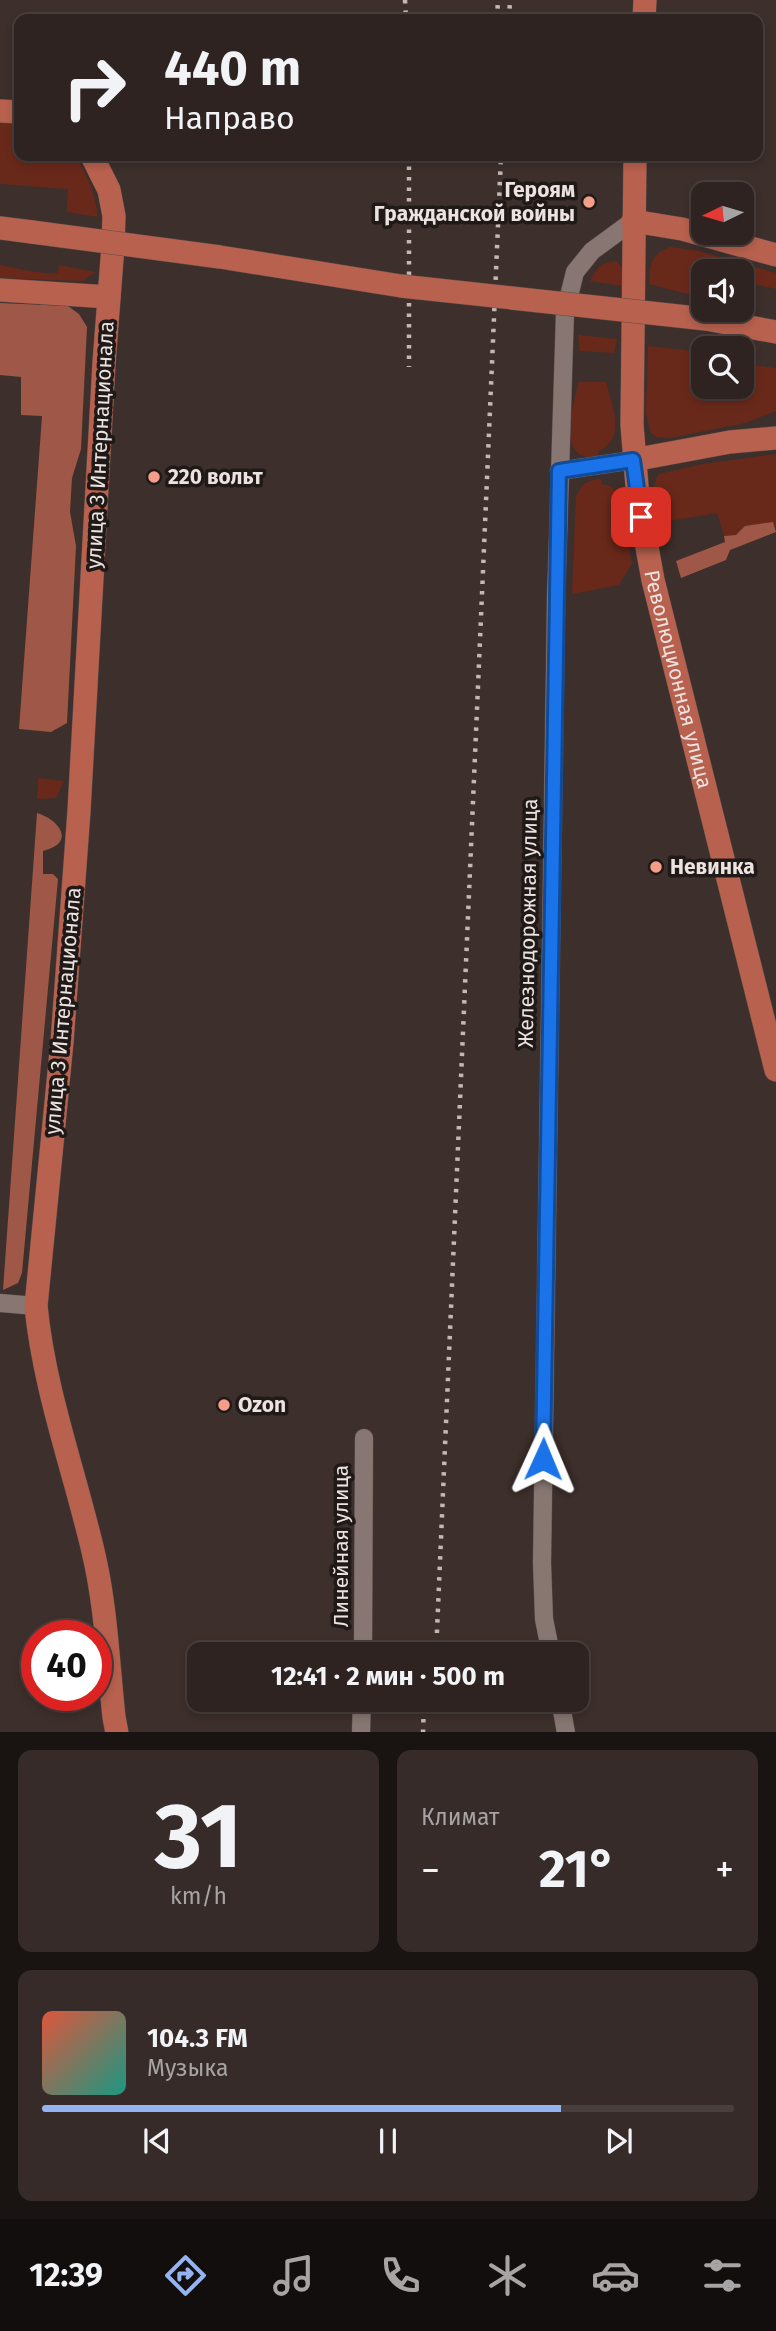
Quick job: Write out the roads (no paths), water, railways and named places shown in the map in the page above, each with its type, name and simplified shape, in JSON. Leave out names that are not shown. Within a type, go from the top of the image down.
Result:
[{"type":"main road","name":"улица 3 Интернационала","points":[[94,161],[109,190],[114,216],[78,825],[62,1042],[36,1306],[47,1376],[94,1555],[103,1609],[115,1727]]},
{"type":"main road","name":"Революционная улица","points":[[635,161],[633,460],[653,580],[776,1070]]},
{"type":"main road","points":[[634,221],[682,229],[776,255]]},
{"type":"main road","points":[[0,228],[220,257],[401,286],[706,319],[776,332]]},
{"type":"main road","points":[[0,290],[109,298]]},
{"type":"main road","points":[[633,460],[730,442],[776,438]]},
{"type":"street","name":"Железнодорожная улица","points":[[549,1642],[544,1619],[542,1563],[559,471],[565,312],[575,272],[592,251],[634,221]]},
{"type":"street","points":[[559,471],[633,460]]},
{"type":"street","points":[[0,1303],[36,1306]]},
{"type":"street","name":"Линейная улица","points":[[363,1438],[363,1642]]},
{"type":"street","points":[[361,1732],[362,1712]]},
{"type":"street","points":[[562,1712],[566,1732]]},
{"type":"railway","points":[[405,0],[406,14]]},
{"type":"railway","points":[[497,14],[498,0]]},
{"type":"railway","points":[[509,14],[510,0]]},
{"type":"railway","points":[[409,161],[409,367]]},
{"type":"railway","points":[[437,1642],[501,161]]},
{"type":"railway","points":[[423,1732],[424,1712]]},
{"type":"place","name":"Героям Гражданской войны","points":[[589,202]]},
{"type":"place","name":"220 вольт","points":[[154,477]]},
{"type":"place","name":"Невинка","points":[[656,867]]},
{"type":"place","name":"Ozon","points":[[224,1405]]}]
